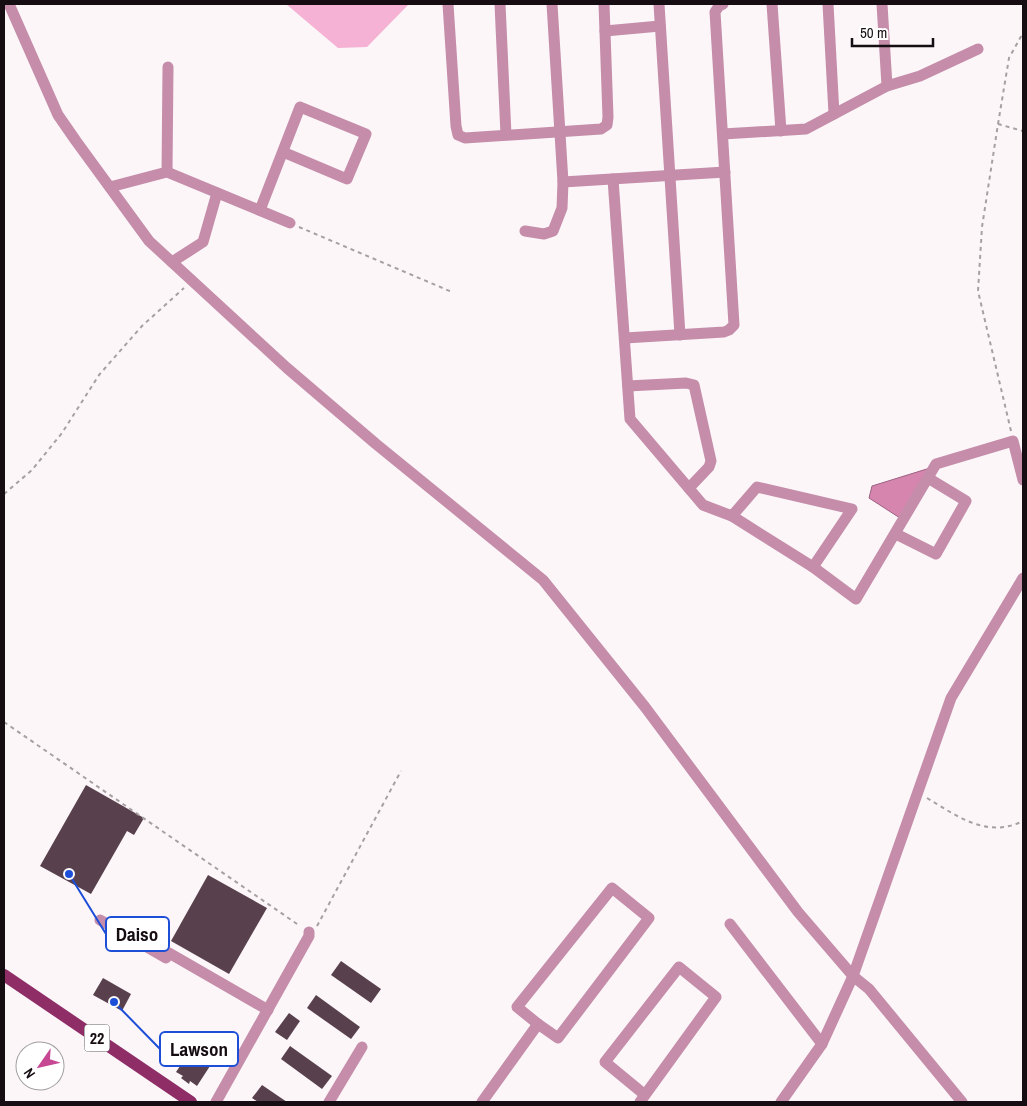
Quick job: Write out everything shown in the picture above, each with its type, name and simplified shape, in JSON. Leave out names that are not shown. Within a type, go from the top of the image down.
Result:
[{"type":"main road","name":"22","points":[[4,975],[191,1102]]},
{"type":"street","points":[[9,4],[58,115],[149,241],[286,368],[543,580],[645,707],[798,912],[853,976],[869,989],[962,1102]]},
{"type":"street","points":[[448,4],[456,126],[458,135],[465,138],[601,128],[607,125],[604,4]]},
{"type":"street","points":[[500,4],[506,135]]},
{"type":"street","points":[[525,231],[544,234],[554,231],[562,208],[563,182],[552,4]]},
{"type":"street","points":[[659,4],[680,335]]},
{"type":"street","points":[[624,338],[724,332],[729,330],[734,324],[715,12],[719,6],[724,4]]},
{"type":"street","points":[[772,4],[781,131]]},
{"type":"street","points":[[828,4],[834,114]]},
{"type":"street","points":[[882,4],[887,86]]},
{"type":"street","points":[[605,31],[660,26]]},
{"type":"street","points":[[722,134],[806,129],[887,86],[920,76],[978,49]]},
{"type":"street","points":[[167,172],[168,67]]},
{"type":"street","points":[[260,210],[300,107],[366,134],[347,179],[283,152]]},
{"type":"street","points":[[110,187],[167,172],[290,223]]},
{"type":"street","points":[[563,182],[725,172]]},
{"type":"street","points":[[614,179],[630,419],[702,505],[732,516],[813,567],[856,599],[936,464],[1013,441],[1023,480]]},
{"type":"street","points":[[172,262],[203,242],[217,193]]},
{"type":"street","points":[[628,386],[686,383],[694,385],[711,461],[709,467],[689,488]]},
{"type":"street","points":[[896,534],[936,554],[966,501],[928,478]]},
{"type":"street","points":[[732,516],[757,487],[852,509],[813,567]]},
{"type":"street","points":[[780,1102],[822,1044],[853,976],[951,698],[1023,578]]},
{"type":"street","points":[[612,888],[649,918],[558,1038],[538,1024],[518,1007],[612,888]]},
{"type":"street","points":[[100,920],[166,958],[168,953],[268,1010]]},
{"type":"street","points":[[730,924],[822,1044]]},
{"type":"street","points":[[216,1102],[309,936],[309,932]]},
{"type":"street","points":[[680,967],[716,997],[642,1099],[606,1062],[680,967]]},
{"type":"street","points":[[482,1102],[538,1024]]},
{"type":"street","points":[[329,1102],[362,1047]]},
{"type":"path","points":[[1013,441],[978,291],[982,227],[1009,58],[1023,33]]},
{"type":"path","points":[[998,124],[1023,131]]},
{"type":"path","points":[[290,223],[452,292]]},
{"type":"path","points":[[4,494],[32,470],[62,433],[99,375],[142,326],[192,281]]},
{"type":"path","points":[[4,722],[309,932],[319,924],[401,771]]},
{"type":"path","points":[[918,792],[966,822],[993,828],[1014,826],[1023,820]]},
{"type":"shaded area","points":[[286,4],[409,4],[367,47],[338,48]]},
{"type":"shaded area","points":[[930,468],[900,518],[869,498],[872,486]]},
{"type":"building","points":[[86,785],[144,818],[134,835],[127,831],[91,894],[40,866]]},
{"type":"building","points":[[208,875],[267,908],[229,974],[171,941]]},
{"type":"building","points":[[341,961],[381,989],[371,1003],[331,975]]},
{"type":"building","points":[[103,978],[131,994],[122,1011],[93,995]]},
{"type":"building","points":[[316,995],[360,1027],[351,1039],[307,1008]]},
{"type":"building","points":[[289,1013],[300,1021],[287,1040],[275,1032]]},
{"type":"building","points":[[290,1046],[332,1076],[322,1089],[281,1059]]},
{"type":"building","points":[[191,1050],[200,1056],[198,1058],[210,1066],[197,1086],[190,1081],[189,1084],[181,1078],[183,1076],[176,1072]]},
{"type":"building","points":[[262,1085],[287,1102],[258,1102],[252,1098]]},
{"type":"place","name":"Daiso","points":[[69,874]]},
{"type":"place","name":"Lawson","points":[[114,1002]]}]
